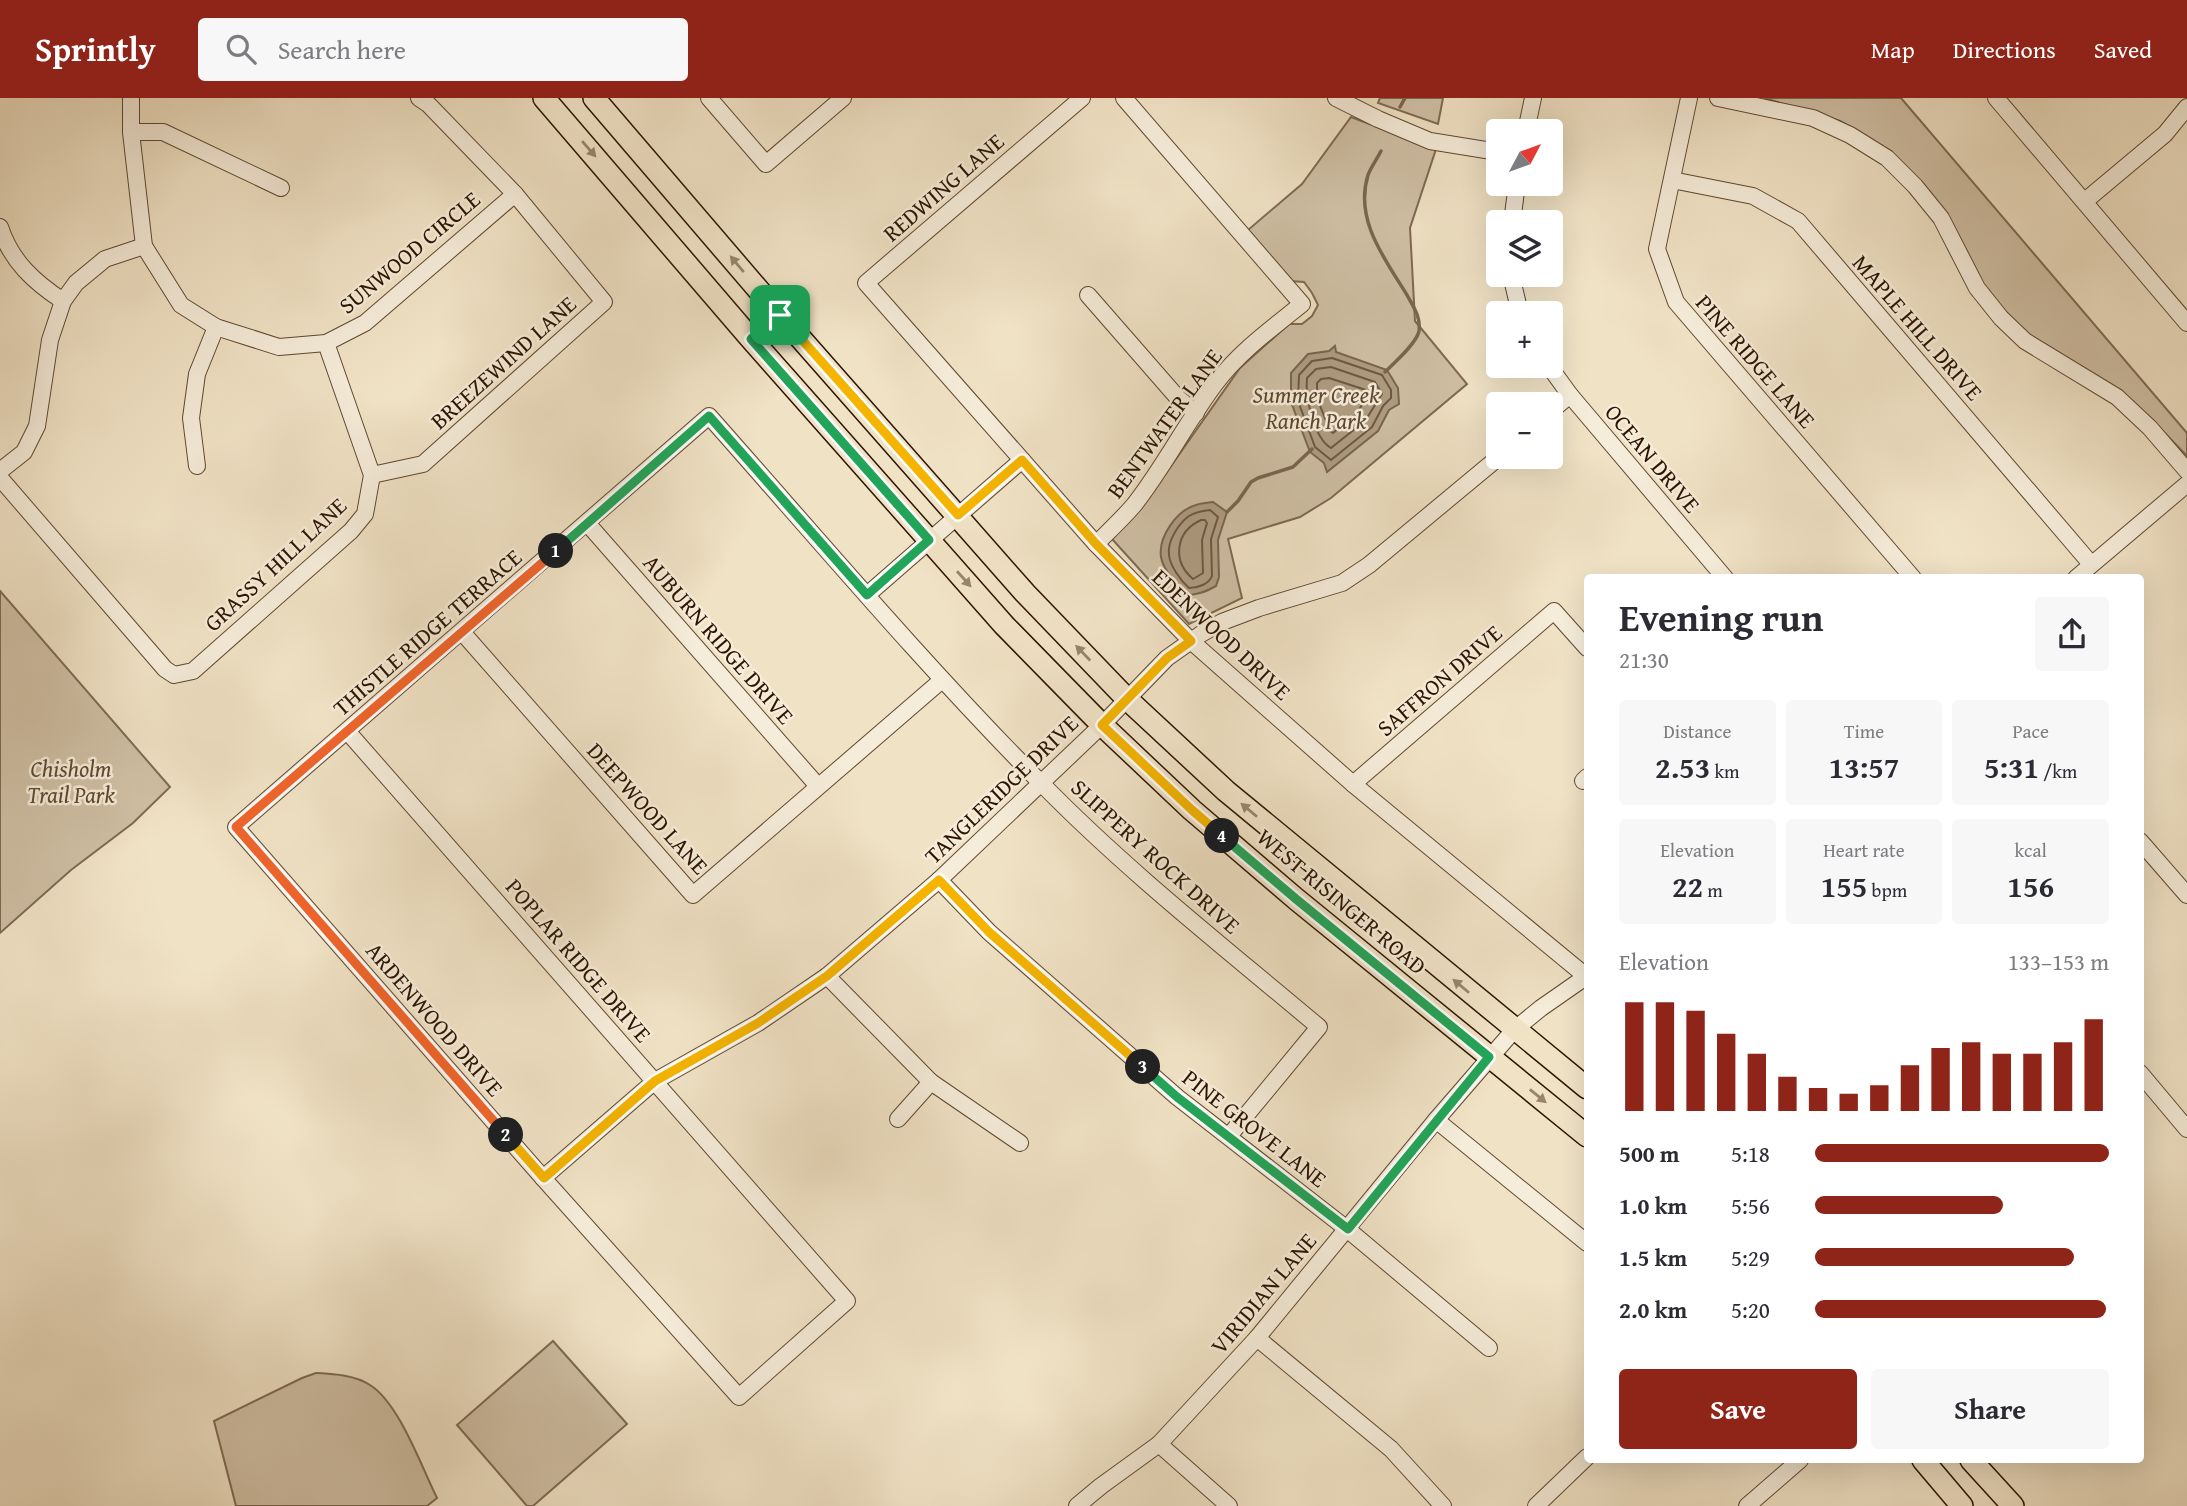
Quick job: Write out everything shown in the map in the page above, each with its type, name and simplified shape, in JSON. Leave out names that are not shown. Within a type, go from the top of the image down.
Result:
[{"type":"main road","name":"WEST RISINGER ROAD","points":[[544,98],[751,339],[1004,625],[1102,725],[1202,819],[1296,899],[1584,1134]]},
{"type":"main road","name":"WEST RISINGER ROAD","points":[[594,98],[780,315],[1025,593],[1127,699],[1226,791],[1584,1086]]},
{"type":"main road","points":[[751,339],[780,315]]},
{"type":"main road","points":[[1926,1463],[1962,1506]]},
{"type":"main road","points":[[1974,1463],[2013,1506]]},
{"type":"street","name":"SUNWOOD CIRCLE","points":[[131,98],[131,132],[144,246],[181,305],[216,327],[279,348],[326,343],[365,323],[515,194]]},
{"type":"street","points":[[709,98],[765,164],[843,98]]},
{"type":"street","name":"REDWING LANE","points":[[866,283],[1082,98]]},
{"type":"street","name":"BENTWATER LANE","points":[[1096,544],[1134,505],[1228,368],[1247,348],[1302,304],[1124,98]]},
{"type":"street","points":[[1336,98],[1430,141],[1486,150]]},
{"type":"street","points":[[1529,119],[1533,98]]},
{"type":"street","name":"PINE RIDGE LANE","points":[[1689,98],[1657,248],[1676,302],[1910,574]]},
{"type":"street","points":[[1718,98],[1813,118],[1850,135],[1887,158],[1941,218],[1977,288],[2001,318],[2025,341],[2117,397],[2150,428],[2187,471]]},
{"type":"street","points":[[1996,98],[2187,324]]},
{"type":"street","name":"BREEZEWIND LANE","points":[[372,475],[423,464],[604,302],[515,194],[427,100]]},
{"type":"street","points":[[2085,201],[2165,134],[2187,108]]},
{"type":"street","points":[[131,132],[163,132],[281,188]]},
{"type":"street","name":"MAPLE HILL DRIVE","points":[[1672,180],[1753,196],[1798,221],[2091,564]]},
{"type":"street","points":[[0,228],[13,256],[27,274],[62,301]]},
{"type":"street","points":[[0,471],[24,452],[37,426],[50,340],[62,301],[76,283],[105,259],[144,246]]},
{"type":"street","name":"EDENWOOD DRIVE","points":[[866,283],[1096,544],[1191,641],[1353,784],[1584,974]]},
{"type":"street","points":[[1088,295],[1177,397],[1196,413]]},
{"type":"street","points":[[197,466],[191,418],[195,385],[216,327]]},
{"type":"street","name":"GRASSY HILL LANE","points":[[0,478],[165,668],[174,675],[193,671],[351,531],[365,514],[372,475],[326,343]]},
{"type":"street","name":"OCEAN DRIVE","points":[[1558,378],[1722,574]]},
{"type":"street","points":[[1563,401],[1570,395]]},
{"type":"street","name":"THISTLE RIDGE TERRACE","points":[[236,827],[709,416]]},
{"type":"street","name":"SLIPPERY ROCK DRIVE","points":[[709,416],[942,680],[1041,784],[1134,872],[1319,1027],[1229,1136]]},
{"type":"street","points":[[867,595],[1022,460]]},
{"type":"street","name":"TANGLERIDGE DRIVE","points":[[544,1178],[655,1081],[758,1023],[827,976],[939,880],[1102,725],[1167,658],[1223,622],[1342,583],[1369,565],[1486,468]]},
{"type":"street","points":[[2080,574],[2187,484]]},
{"type":"street","name":"AUBURN RIDGE DRIVE","points":[[587,523],[817,785]]},
{"type":"street","name":"SAFFRON DRIVE","points":[[1353,784],[1554,611],[1584,645]]},
{"type":"street","name":"DEEPWOOD LANE","points":[[462,632],[693,895],[817,785],[942,680]]},
{"type":"street","name":"POPLAR RIDGE DRIVE","points":[[347,731],[847,1301],[739,1397]]},
{"type":"street","name":"ARDENWOOD DRIVE","points":[[236,827],[739,1397]]},
{"type":"street","points":[[2144,846],[2187,895]]},
{"type":"street","name":"PINE GROVE LANE","points":[[939,880],[1000,941],[1177,1097],[1348,1229],[1489,1348]]},
{"type":"street","points":[[827,976],[931,1083],[1020,1143]]},
{"type":"street","name":"VIRIDIAN LANE","points":[[1077,1506],[1159,1444],[1257,1338],[1489,1057],[1514,1030],[1584,978]]},
{"type":"street","points":[[2144,1078],[2187,1129]]},
{"type":"street","points":[[898,1119],[931,1083]]},
{"type":"street","points":[[1436,1119],[1584,1241]]},
{"type":"street","points":[[1257,1338],[1391,1449],[1443,1506]]},
{"type":"street","points":[[1159,1444],[1228,1506]]},
{"type":"street","points":[[1536,1506],[1584,1460]]},
{"type":"street","points":[[1746,1506],[1796,1463]]},
{"type":"green space","points":[[1380,98],[1443,98],[1438,124],[1378,103]]},
{"type":"green space","points":[[1764,98],[1901,98],[2187,433],[2187,456],[2155,423],[2018,325],[1991,296],[1871,139],[1840,121]]},
{"type":"green space","name":"Summer Creek Ranch Park","points":[[1351,117],[1436,149],[1410,228],[1415,321],[1467,384],[1331,498],[1300,517],[1228,539],[1242,598],[1189,624],[1112,539],[1142,507],[1240,368],[1289,324],[1302,324],[1312,316],[1318,305],[1304,282],[1290,281],[1248,230],[1302,184]]},
{"type":"green space","name":"Chisholm Trail Park","points":[[0,591],[170,787],[133,823],[71,870],[0,933]]},
{"type":"green space","points":[[553,1341],[627,1424],[533,1506],[527,1506],[457,1425]]},
{"type":"green space","points":[[316,1373],[358,1379],[381,1394],[400,1420],[437,1498],[427,1506],[236,1506],[214,1421]]},
{"type":"water","points":[[1335,346],[1336,352],[1387,370],[1398,388],[1399,404],[1389,410],[1378,431],[1327,472],[1324,463],[1310,452],[1291,402],[1291,373],[1308,354],[1329,351]]},
{"type":"water","points":[[1213,502],[1227,512],[1218,540],[1219,577],[1216,586],[1201,593],[1185,595],[1162,562],[1163,541],[1170,525],[1182,512],[1198,504]]},
{"type":"waterway","points":[[1400,107],[1405,98]]},
{"type":"waterway","points":[[1381,151],[1368,175],[1365,192],[1368,223],[1381,253],[1418,316],[1419,326],[1414,341],[1385,372]]},
{"type":"waterway","points":[[1227,512],[1251,482],[1293,467],[1312,449]]},
{"type":"route","points":[[780,315],[958,515],[1022,460],[1096,544],[1191,641],[1167,658],[1102,725],[1192,810],[1489,1057],[1348,1229],[1177,1097],[989,932],[939,880],[827,976],[758,1023],[655,1081],[544,1178],[236,827],[709,416],[867,595],[929,540],[751,339],[780,315]]}]
